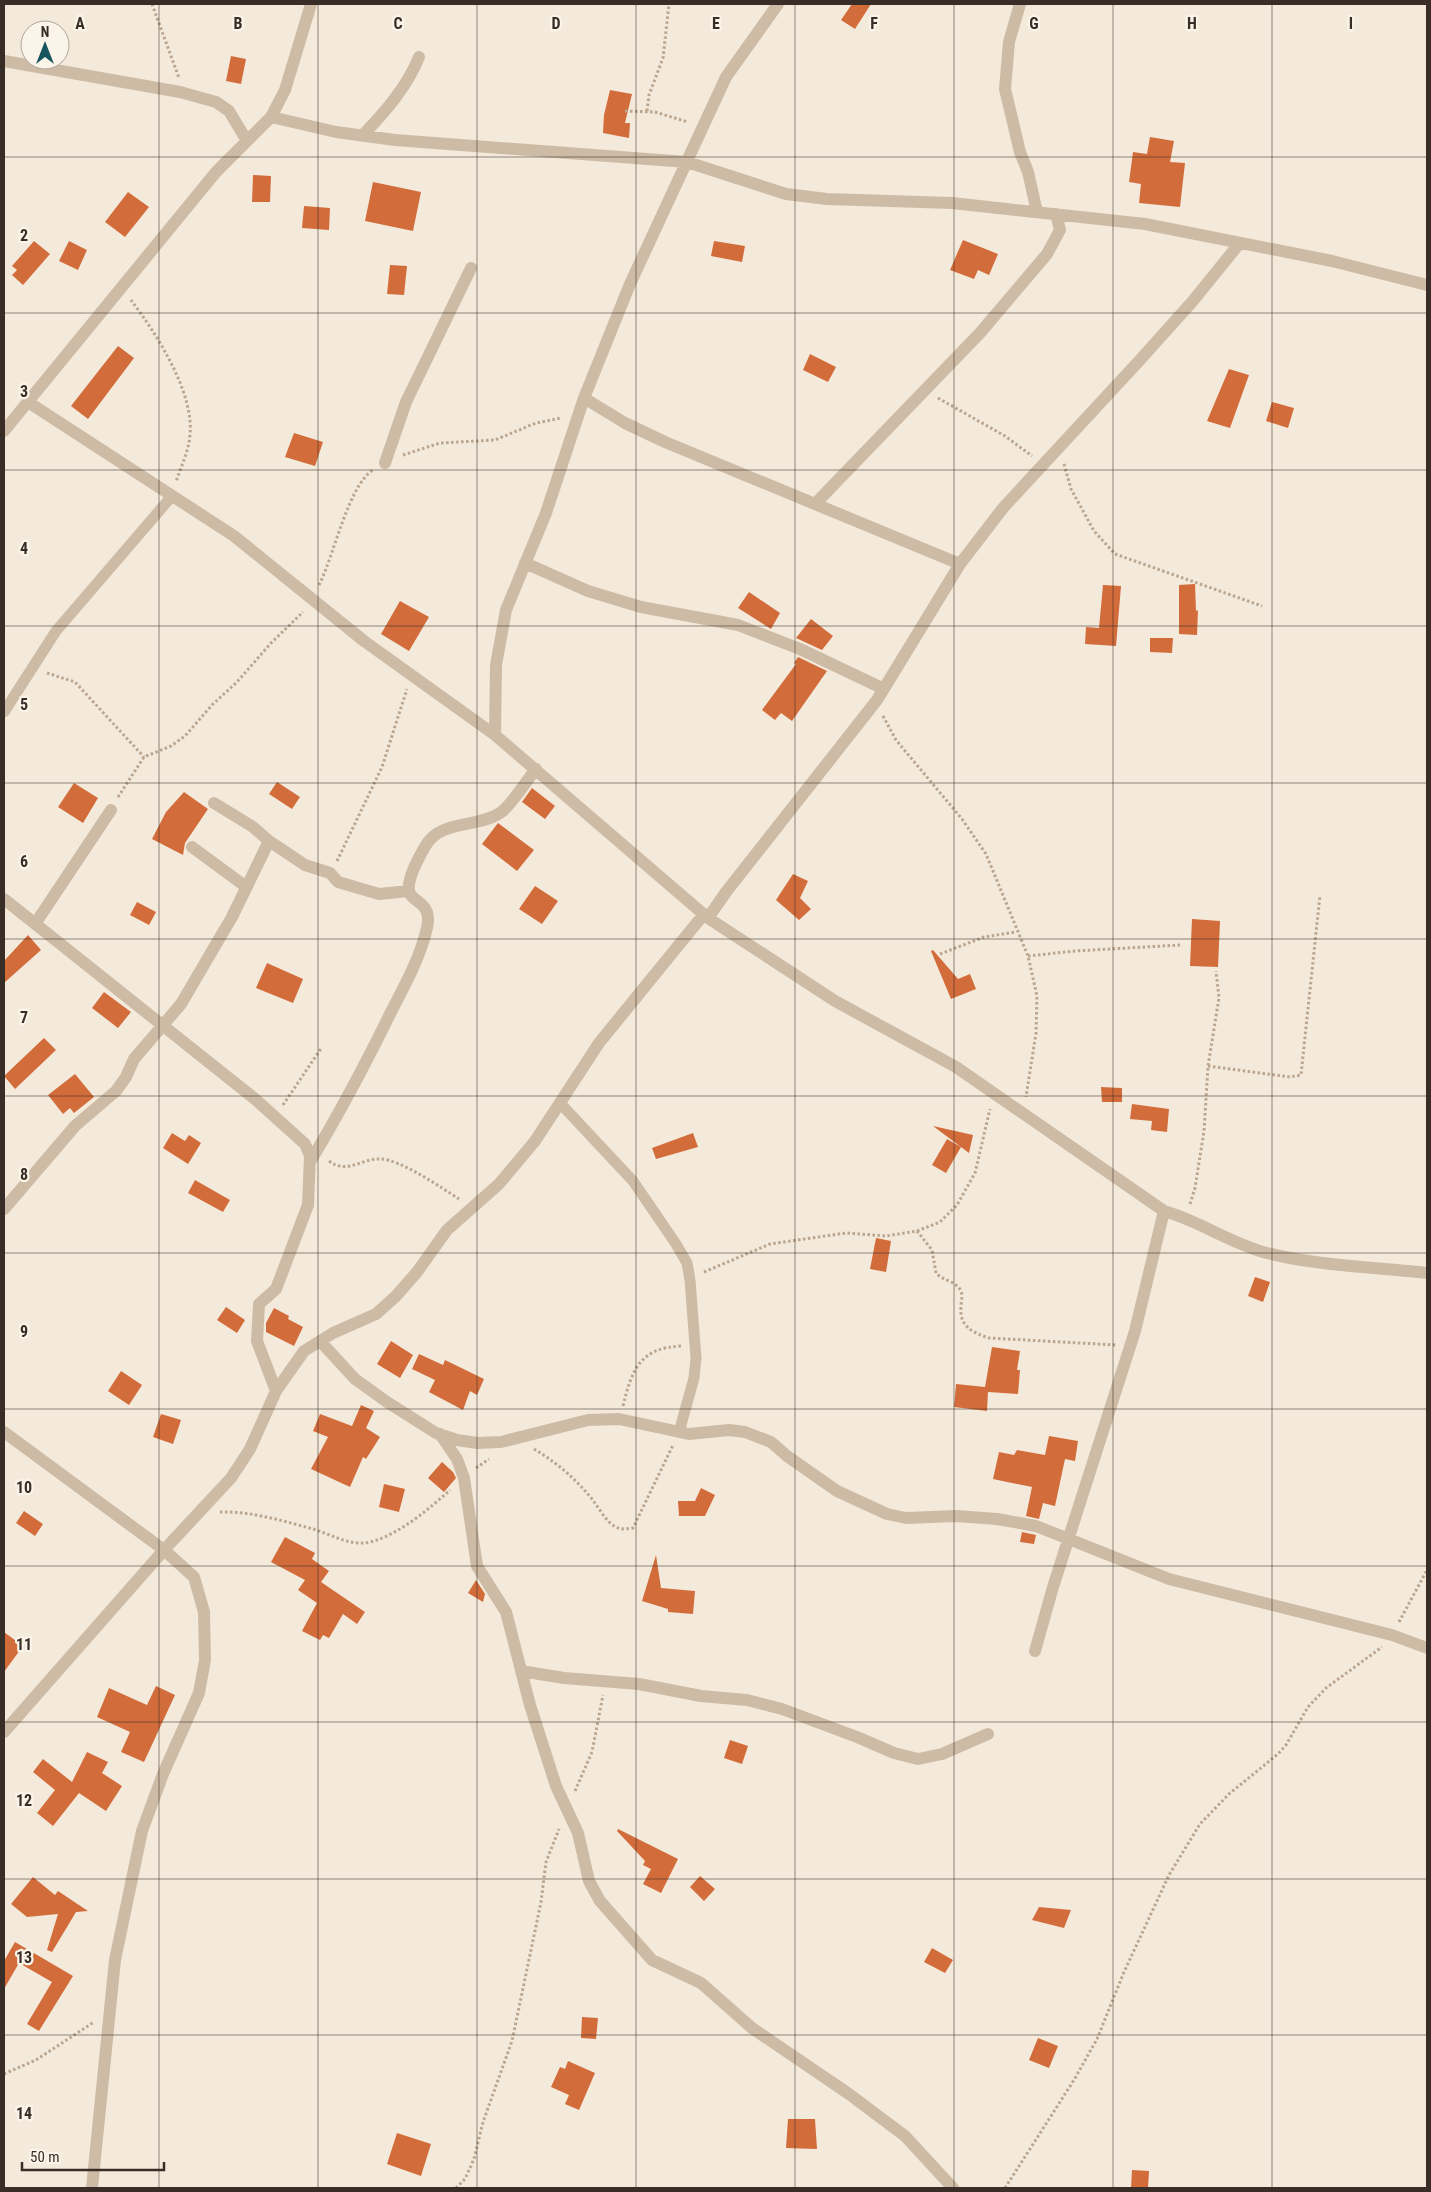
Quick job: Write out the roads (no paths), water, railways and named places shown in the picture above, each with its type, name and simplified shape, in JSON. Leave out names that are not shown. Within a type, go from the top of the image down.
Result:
[{"type":"street","points":[[4,431],[216,172],[271,117],[286,90],[311,4]]},
{"type":"street","points":[[495,735],[496,665],[506,610],[546,513],[578,413],[630,284],[726,77],[778,4]]},
{"type":"street","points":[[1020,4],[1009,42],[1005,89],[1037,212]]},
{"type":"street","points":[[363,136],[385,113],[414,69],[418,57]]},
{"type":"street","points":[[4,61],[183,93],[216,102],[229,111],[247,141]]},
{"type":"street","points":[[271,117],[336,132],[363,136],[686,162],[786,194],[827,199],[952,203],[1145,224],[1332,261],[1427,285]]},
{"type":"street","points":[[814,504],[980,333],[1047,254],[1060,230],[1056,214]]},
{"type":"street","points":[[4,1732],[164,1550],[231,1478],[250,1450],[276,1392],[304,1351],[320,1341],[376,1314],[396,1296],[417,1272],[447,1230],[499,1184],[535,1141],[599,1043],[726,892],[880,695],[960,564],[1003,508],[1192,302],[1239,244]]},
{"type":"street","points":[[385,463],[406,402],[471,268]]},
{"type":"street","points":[[584,398],[625,423],[665,442],[960,564]]},
{"type":"street","points":[[28,402],[234,536],[313,600],[495,735],[706,916],[801,980],[956,1067],[1164,1211],[1186,1217],[1236,1242],[1266,1253],[1314,1262],[1427,1272]]},
{"type":"street","points":[[525,564],[588,591],[641,607],[738,625],[800,649],[880,695]]},
{"type":"street","points":[[276,1392],[257,1341],[258,1304],[276,1289],[308,1205],[313,1157],[369,1057],[414,968],[428,914],[420,901],[412,897],[409,891],[411,877],[433,835],[445,829],[488,819],[501,812],[536,770]]},
{"type":"street","points":[[214,802],[253,827],[269,841],[305,865],[330,873],[338,882],[379,894],[409,891]]},
{"type":"street","points":[[35,924],[111,810]]},
{"type":"street","points":[[4,1210],[75,1126],[116,1091],[126,1077],[134,1059],[161,1025],[181,1004],[197,980],[232,917],[245,886],[269,841]]},
{"type":"street","points":[[192,847],[245,886]]},
{"type":"street","points":[[4,899],[276,1116],[305,1144],[310,1156],[313,1157]]},
{"type":"street","points":[[1035,1651],[1128,1350],[1164,1211]]},
{"type":"street","points":[[320,1341],[355,1378],[386,1402],[440,1434],[478,1443],[518,1439],[588,1420],[619,1419],[689,1434],[737,1431],[771,1442],[787,1456],[837,1491],[887,1514],[906,1518],[956,1516],[997,1519],[1036,1526],[1169,1580],[1392,1635],[1427,1648]]},
{"type":"street","points":[[4,1432],[164,1550],[194,1577],[204,1612],[205,1660],[199,1693],[164,1774],[142,1832],[115,1960],[92,2188]]},
{"type":"street","points":[[440,1434],[457,1459],[464,1478],[477,1566],[506,1612],[521,1671],[556,1786],[578,1833],[589,1881],[600,1901],[652,1960],[702,1984],[752,2028],[898,2130],[953,2188]]},
{"type":"street","points":[[521,1671],[564,1678],[639,1684],[702,1696],[747,1700],[782,1709],[857,1736],[894,1753],[918,1759],[942,1754],[988,1734]]},
{"type":"lane","points":[[4,712],[56,631],[172,496]]},
{"type":"lane","points":[[560,1103],[633,1181],[676,1244],[686,1263],[690,1280],[695,1345],[694,1378],[679,1432]]}]
